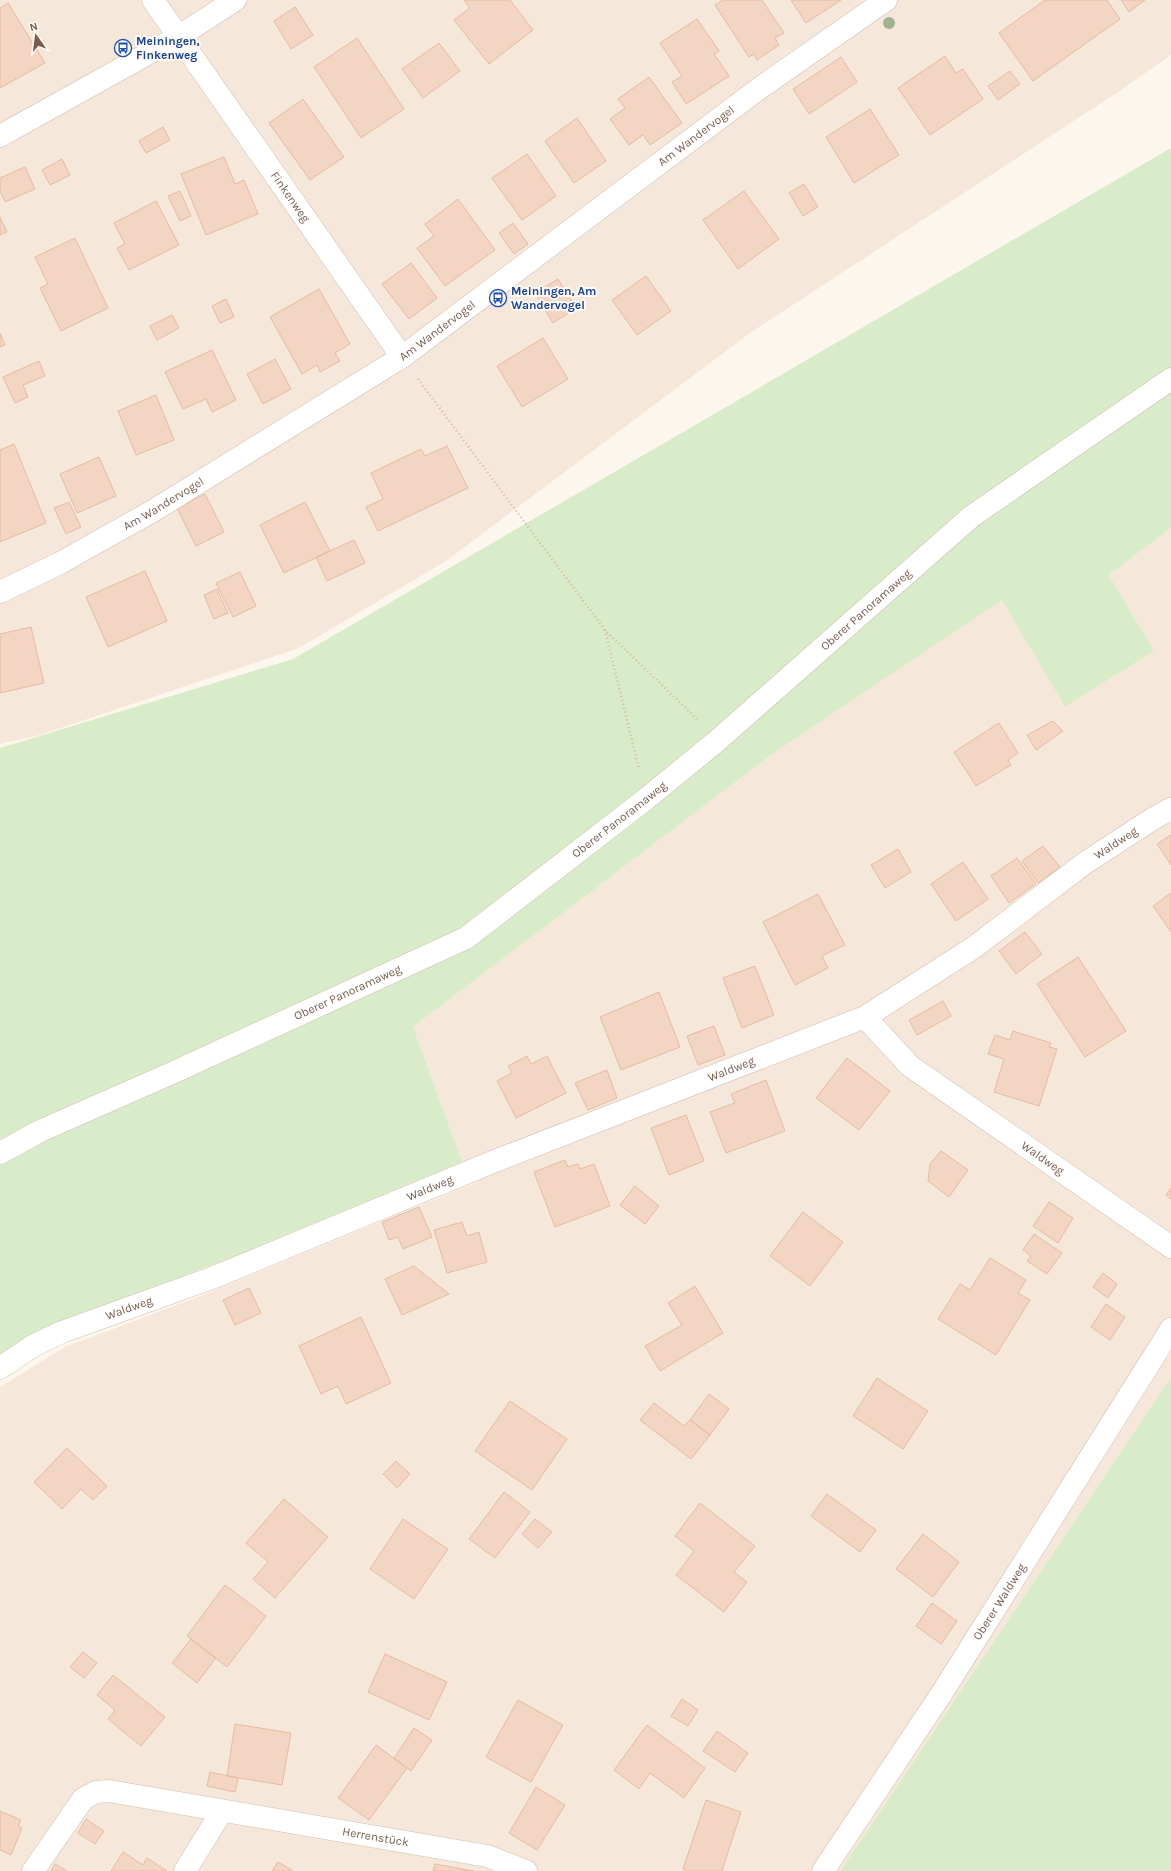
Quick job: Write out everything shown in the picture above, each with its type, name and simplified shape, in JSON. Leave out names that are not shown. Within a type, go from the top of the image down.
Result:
[{"type":"street","name":"Finkenweg","points":[[153,0],[402,358]]},
{"type":"street","points":[[0,136],[178,37],[235,0]]},
{"type":"street","name":"Am Wandervogel","points":[[0,592],[60,564],[151,512],[402,358],[757,90],[886,0]]},
{"type":"street","name":"Oberer Panoramaweg","points":[[0,1153],[40,1131],[172,1073],[466,938],[646,799],[718,740],[972,516],[1171,379]]},
{"type":"street","name":"Waldweg","points":[[0,1368],[33,1346],[62,1332],[212,1278],[495,1161],[865,1017],[973,948],[1085,863],[1154,818],[1171,810]]},
{"type":"street","name":"Waldweg","points":[[865,1017],[910,1066],[1171,1247]]},
{"type":"street","name":"Oberer Waldweg","points":[[823,1871],[943,1690],[1171,1329]]},
{"type":"street","name":"Herrenstück","points":[[33,1871],[83,1799],[96,1792],[109,1791],[487,1856],[526,1871]]},
{"type":"street","points":[[185,1871],[222,1811]]},
{"type":"path","points":[[402,358],[605,630],[718,740]]},
{"type":"path","points":[[605,630],[646,799]]},
{"type":"shaded area","points":[[0,0],[1171,0],[1171,55],[1121,90],[750,333],[446,561],[299,648],[40,735],[0,744]]},
{"type":"shaded area","points":[[1171,528],[1171,1377],[840,1871],[0,1871],[0,1387],[65,1347],[198,1297],[477,1182],[462,1162],[413,1027],[771,755],[1002,599],[1065,707],[1154,651],[1109,575]]},
{"type":"green space","points":[[1171,148],[1171,528],[1109,575],[1154,651],[1065,707],[1002,600],[771,755],[413,1027],[462,1162],[245,1252],[33,1335],[0,1355],[0,748],[293,659]]},
{"type":"green space","points":[[1171,1377],[1171,1871],[840,1871]]},
{"type":"building","points":[[464,0],[510,0],[533,30],[489,64],[454,20],[470,8]]},
{"type":"building","points":[[723,0],[762,0],[784,33],[775,38],[779,45],[757,60],[754,54],[749,57],[715,5]]},
{"type":"building","points":[[791,0],[841,0],[806,23]]},
{"type":"building","points":[[1045,0],[1107,0],[1120,19],[1033,81],[999,33]]},
{"type":"building","points":[[1121,0],[1145,0],[1129,12]]},
{"type":"building","points":[[8,3],[45,63],[0,88],[0,8]]},
{"type":"building","points":[[295,7],[313,35],[291,49],[274,21]]},
{"type":"building","points":[[697,19],[719,51],[714,54],[729,76],[686,104],[672,82],[682,76],[660,43]]},
{"type":"building","points":[[357,38],[404,109],[361,138],[314,67]]},
{"type":"building","points":[[439,43],[460,71],[423,98],[402,69]]},
{"type":"building","points":[[945,56],[956,73],[963,69],[983,99],[930,135],[898,88]]},
{"type":"building","points":[[841,57],[857,82],[809,114],[793,89]]},
{"type":"building","points":[[1010,71],[1020,84],[998,100],[988,86]]},
{"type":"building","points":[[649,77],[682,123],[650,145],[643,135],[629,145],[610,119],[625,108],[618,99]]},
{"type":"building","points":[[303,99],[344,157],[310,180],[269,123]]},
{"type":"building","points":[[870,109],[899,155],[854,183],[826,137]]},
{"type":"building","points":[[577,118],[606,161],[574,183],[545,141]]},
{"type":"building","points":[[163,127],[170,140],[146,153],[139,141]]},
{"type":"building","points":[[527,154],[556,196],[522,220],[492,178]]},
{"type":"building","points":[[224,157],[235,184],[244,180],[258,214],[206,235],[181,174]]},
{"type":"building","points":[[62,159],[70,175],[50,185],[42,170]]},
{"type":"building","points":[[25,167],[35,189],[5,202],[0,191],[0,178]]},
{"type":"building","points":[[804,184],[818,207],[803,216],[789,193]]},
{"type":"building","points":[[180,191],[191,216],[180,221],[168,196]]},
{"type":"building","points":[[744,191],[779,239],[738,269],[703,220]]},
{"type":"building","points":[[458,199],[495,250],[445,286],[417,248],[434,236],[425,224]]},
{"type":"building","points":[[156,201],[179,245],[129,270],[117,248],[125,244],[114,223]]},
{"type":"building","points":[[0,217],[7,232],[0,235]]},
{"type":"building","points":[[513,223],[528,244],[514,254],[499,233]]},
{"type":"building","points":[[75,238],[108,308],[61,331],[40,288],[48,284],[35,257]]},
{"type":"building","points":[[411,263],[437,298],[409,319],[382,284]]},
{"type":"building","points":[[646,276],[671,311],[637,335],[612,300]]},
{"type":"building","points":[[558,279],[576,308],[553,323],[535,293]]},
{"type":"building","points":[[319,289],[350,344],[335,353],[340,361],[320,372],[317,365],[302,374],[270,317]]},
{"type":"building","points":[[226,299],[234,317],[220,323],[212,306]]},
{"type":"building","points":[[172,315],[179,328],[157,340],[150,326]]},
{"type":"building","points":[[0,333],[5,345],[0,347]]},
{"type":"building","points":[[543,338],[568,379],[522,407],[497,366]]},
{"type":"building","points":[[212,350],[236,400],[212,412],[206,399],[183,409],[165,372]]},
{"type":"building","points":[[275,359],[291,389],[263,404],[247,374]]},
{"type":"building","points":[[39,361],[45,376],[23,385],[28,397],[15,403],[3,377]]},
{"type":"building","points":[[156,395],[174,440],[136,455],[118,411]]},
{"type":"building","points":[[14,444],[46,523],[0,542],[0,450]]},
{"type":"building","points":[[447,446],[468,488],[378,531],[366,507],[383,499],[371,473],[421,449],[425,456]]},
{"type":"building","points":[[99,457],[116,496],[77,513],[60,474]]},
{"type":"building","points":[[205,494],[224,532],[196,546],[177,508]]},
{"type":"building","points":[[69,502],[81,527],[66,534],[54,508]]},
{"type":"building","points":[[305,502],[330,551],[284,573],[260,525]]},
{"type":"building","points":[[354,540],[365,563],[327,581],[316,557]]},
{"type":"building","points":[[145,571],[167,621],[108,647],[86,597]]},
{"type":"building","points":[[240,572],[256,606],[233,617],[216,583]]},
{"type":"building","points":[[217,589],[228,613],[214,619],[204,595]]},
{"type":"building","points":[[31,627],[44,683],[0,693],[0,634]]},
{"type":"building","points":[[1053,721],[1063,731],[1036,750],[1027,735]]},
{"type":"building","points":[[999,723],[1018,753],[1008,760],[1011,765],[976,786],[954,752]]},
{"type":"building","points":[[1171,835],[1171,865],[1157,844]]},
{"type":"building","points":[[1043,846],[1060,867],[1038,883],[1022,861]]},
{"type":"building","points":[[898,849],[911,872],[885,888],[871,865]]},
{"type":"building","points":[[1017,858],[1036,884],[1009,903],[991,876]]},
{"type":"building","points":[[963,862],[988,899],[956,921],[931,884]]},
{"type":"building","points":[[1171,893],[1171,932],[1153,906]]},
{"type":"building","points":[[818,894],[845,945],[822,956],[828,968],[795,985],[763,922]]},
{"type":"building","points":[[1025,932],[1042,954],[1016,974],[999,951]]},
{"type":"building","points":[[1078,957],[1126,1031],[1085,1057],[1037,984]]},
{"type":"building","points":[[755,966],[774,1015],[742,1028],[723,978]]},
{"type":"building","points":[[659,992],[680,1047],[621,1070],[600,1017]]},
{"type":"building","points":[[943,1001],[951,1016],[917,1035],[909,1020]]},
{"type":"building","points":[[714,1026],[725,1055],[698,1065],[687,1036]]},
{"type":"building","points":[[1013,1031],[1051,1043],[1049,1047],[1057,1049],[1039,1106],[994,1092],[1004,1059],[988,1054],[995,1035],[1010,1040]]},
{"type":"building","points":[[527,1056],[531,1064],[547,1056],[566,1093],[516,1118],[497,1081],[512,1073],[508,1066]]},
{"type":"building","points":[[847,1058],[890,1091],[859,1130],[816,1098]]},
{"type":"building","points":[[607,1070],[617,1098],[588,1110],[575,1083]]},
{"type":"building","points":[[766,1080],[785,1131],[726,1153],[710,1112],[735,1103],[731,1094]]},
{"type":"building","points":[[686,1115],[704,1161],[669,1175],[651,1128]]},
{"type":"building","points":[[941,1151],[968,1170],[949,1197],[928,1181],[930,1164]]},
{"type":"building","points":[[565,1160],[568,1167],[578,1164],[580,1169],[594,1164],[610,1206],[555,1227],[534,1172]]},
{"type":"building","points":[[635,1186],[659,1206],[645,1224],[620,1205]]},
{"type":"building","points":[[1171,1188],[1171,1199],[1166,1195]]},
{"type":"building","points":[[1049,1202],[1073,1218],[1058,1243],[1033,1226]]},
{"type":"building","points":[[419,1207],[432,1237],[403,1249],[398,1237],[389,1240],[382,1222]]},
{"type":"building","points":[[803,1212],[843,1242],[810,1286],[770,1256]]},
{"type":"building","points":[[462,1222],[467,1236],[479,1232],[487,1262],[447,1273],[434,1230]]},
{"type":"building","points":[[1034,1234],[1062,1253],[1047,1274],[1027,1261],[1031,1256],[1023,1250]]},
{"type":"building","points":[[990,1258],[1026,1280],[1018,1293],[1030,1300],[996,1355],[938,1319],[960,1284],[970,1290]]},
{"type":"building","points":[[414,1266],[449,1294],[402,1315],[385,1279]]},
{"type":"building","points":[[1103,1273],[1117,1284],[1108,1298],[1093,1287]]},
{"type":"building","points":[[695,1286],[723,1333],[660,1371],[645,1346],[682,1325],[668,1303]]},
{"type":"building","points":[[249,1288],[261,1313],[235,1325],[223,1300]]},
{"type":"building","points":[[1106,1304],[1125,1317],[1110,1340],[1091,1327]]},
{"type":"building","points":[[361,1317],[391,1383],[346,1404],[338,1386],[321,1394],[299,1346]]},
{"type":"building","points":[[877,1378],[928,1411],[903,1449],[853,1416]]},
{"type":"building","points":[[709,1394],[729,1409],[710,1435],[690,1420]]},
{"type":"building","points":[[510,1401],[567,1439],[532,1490],[475,1451]]},
{"type":"building","points":[[654,1403],[684,1426],[690,1420],[710,1435],[691,1459],[640,1420]]},
{"type":"building","points":[[67,1448],[107,1486],[93,1500],[81,1489],[62,1509],[34,1482]]},
{"type":"building","points":[[396,1461],[410,1474],[397,1488],[383,1474]]},
{"type":"building","points":[[504,1492],[530,1512],[495,1558],[469,1539]]},
{"type":"building","points":[[827,1494],[876,1530],[860,1552],[811,1516]]},
{"type":"building","points":[[284,1499],[328,1537],[275,1598],[253,1579],[268,1562],[246,1543]]},
{"type":"building","points":[[700,1503],[755,1546],[734,1572],[747,1582],[724,1612],[676,1575],[694,1551],[675,1536]]},
{"type":"building","points":[[403,1519],[448,1549],[414,1599],[370,1569]]},
{"type":"building","points":[[535,1519],[552,1532],[538,1548],[522,1534]]},
{"type":"building","points":[[923,1534],[959,1562],[933,1597],[896,1569]]},
{"type":"building","points":[[225,1585],[266,1616],[227,1667],[187,1636]]},
{"type":"building","points":[[932,1603],[957,1621],[941,1644],[916,1626]]},
{"type":"building","points":[[191,1639],[216,1658],[197,1683],[172,1663]]},
{"type":"building","points":[[83,1652],[97,1663],[84,1678],[70,1667]]},
{"type":"building","points":[[385,1654],[447,1682],[429,1720],[368,1692]]},
{"type":"building","points":[[113,1675],[165,1717],[141,1746],[108,1719],[115,1710],[97,1695]]},
{"type":"building","points":[[682,1699],[698,1710],[688,1726],[671,1716]]},
{"type":"building","points":[[518,1700],[563,1725],[531,1782],[486,1757]]},
{"type":"building","points":[[235,1724],[291,1733],[282,1785],[227,1776]]},
{"type":"building","points":[[647,1725],[705,1768],[684,1798],[650,1773],[639,1789],[614,1770]]},
{"type":"building","points":[[414,1728],[432,1740],[411,1771],[394,1758]]},
{"type":"building","points":[[717,1731],[748,1753],[735,1772],[703,1751]]},
{"type":"building","points":[[376,1745],[407,1768],[369,1820],[338,1798]]},
{"type":"building","points":[[210,1772],[238,1778],[235,1792],[207,1786]]},
{"type":"building","points":[[536,1787],[565,1805],[537,1850],[509,1833]]},
{"type":"building","points":[[706,1800],[741,1812],[722,1871],[688,1871],[683,1869]]},
{"type":"building","points":[[0,1811],[21,1820],[18,1826],[22,1828],[11,1855],[0,1850]]},
{"type":"building","points":[[86,1819],[104,1831],[95,1844],[78,1833]]},
{"type":"building","points":[[123,1852],[143,1865],[147,1858],[167,1871],[111,1871]]},
{"type":"building","points":[[278,1862],[293,1871],[272,1871]]},
{"type":"building","points":[[55,1864],[67,1871],[51,1871]]},
{"type":"building","points":[[435,1864],[474,1871],[433,1871]]},
{"type":"place","name":"Meiningen, Finkenweg","points":[[123,48]]},
{"type":"place","name":"Meiningen, Am Wandervogel","points":[[498,298]]}]
